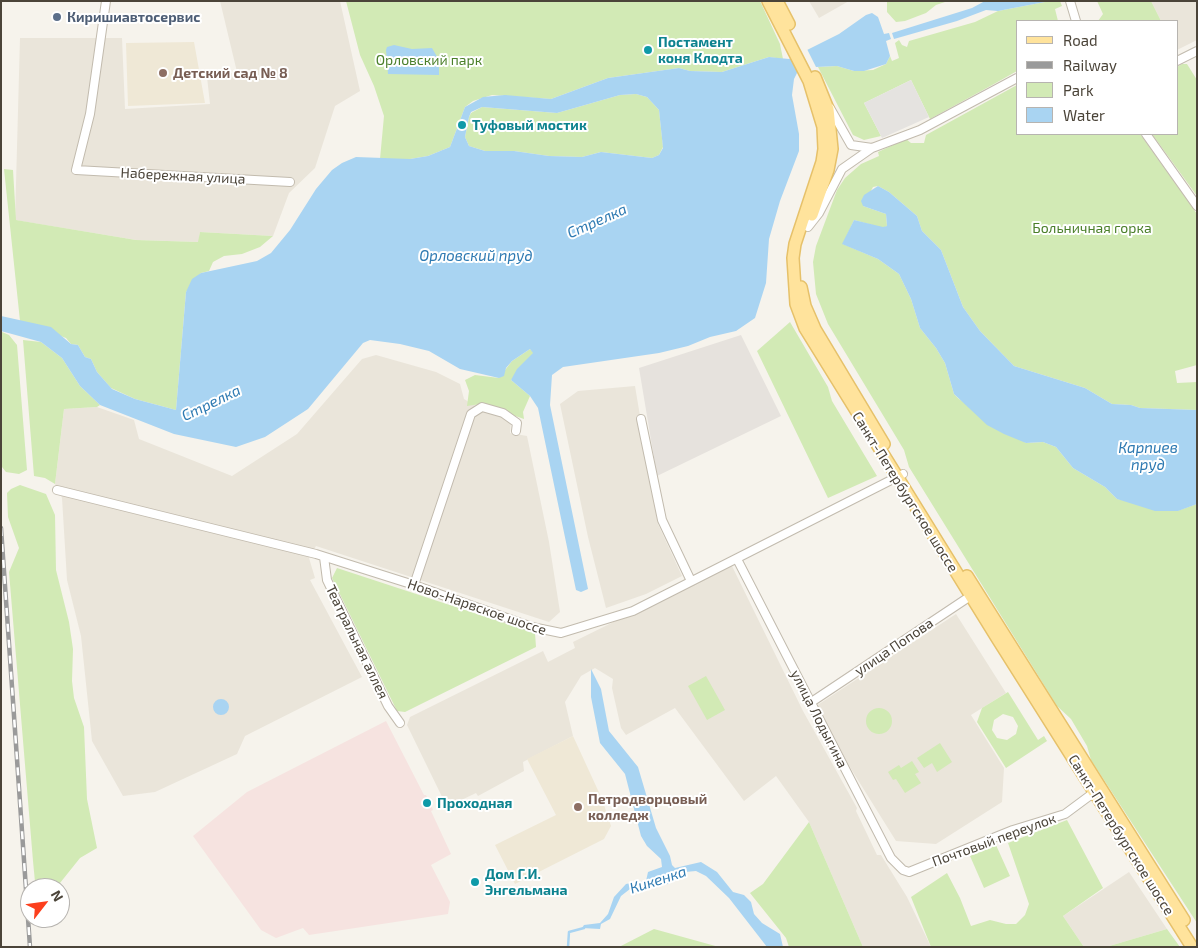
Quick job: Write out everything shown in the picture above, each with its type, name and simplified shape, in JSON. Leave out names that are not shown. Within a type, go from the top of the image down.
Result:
[{"type":"main road","name":"Санкт-Петербургское шоссе","points":[[768,1],[796,47]]},
{"type":"main road","name":"Санкт-Петербургское шоссе","points":[[777,1],[796,47],[825,101],[831,127],[832,149],[828,170],[808,227],[800,263],[801,292],[809,317],[900,475],[1097,790],[1192,947]]},
{"type":"main road","name":"Санкт-Петербургское шоссе","points":[[812,79],[821,114],[824,149],[795,244],[793,271],[796,304],[811,340],[900,475]]},
{"type":"main road","name":"Санкт-Петербургское шоссе","points":[[1097,790],[1197,940]]},
{"type":"street","name":"Набережная улица","points":[[106,1],[90,114],[76,170],[290,182]]},
{"type":"street","points":[[1070,1],[1076,20]]},
{"type":"street","points":[[1178,60],[1197,51]]},
{"type":"street","points":[[808,227],[819,213],[842,169],[872,148],[920,130],[1016,79]]},
{"type":"street","points":[[825,101],[851,144],[872,148]]},
{"type":"street","points":[[1147,135],[1197,206]]},
{"type":"street","points":[[414,585],[471,414],[482,407],[503,413],[517,423],[516,431]]},
{"type":"street","points":[[642,419],[662,520],[691,581]]},
{"type":"street","name":"Ново-Нарвское шоссе","points":[[57,490],[324,556],[414,585],[532,627],[561,633],[633,611],[900,475]]},
{"type":"street","name":"Театральная аллея","points":[[324,556],[327,580],[388,706],[400,723]]},
{"type":"street","name":"улица Лодыгина","points":[[737,559],[891,858],[897,866],[909,872]]},
{"type":"street","name":"улица Попова","points":[[810,703],[974,594]]},
{"type":"street","name":"Почтовый переулок","points":[[909,872],[1013,830],[1065,814],[1097,790]]},
{"type":"shaded area","points":[[220,1],[340,1],[360,91],[335,106],[315,168],[289,193],[273,236],[200,232],[199,242],[136,240],[15,220],[20,38],[122,38],[125,109],[210,104],[207,77],[237,72]]},
{"type":"shaded area","points":[[809,1],[849,1],[819,18]]},
{"type":"shaded area","points":[[1151,1],[1197,1],[1197,40],[1178,50],[1178,20],[1160,20]]},
{"type":"shaded area","name":"Детский сад № 8","points":[[194,42],[205,103],[128,106],[126,43]]},
{"type":"shaded area","points":[[911,80],[929,117],[882,138],[864,103]]},
{"type":"shaded area","points":[[741,335],[781,416],[657,476],[639,368]]},
{"type":"shaded area","points":[[376,355],[436,372],[460,384],[464,399],[488,413],[511,420],[510,433],[527,436],[549,542],[560,612],[549,622],[316,546],[309,558],[315,578],[310,580],[362,677],[245,736],[237,754],[155,792],[123,796],[92,741],[81,636],[67,580],[62,498],[55,484],[64,409],[97,407],[134,420],[139,439],[232,476],[297,434],[362,359]]},
{"type":"shaded area","points":[[635,386],[658,524],[682,576],[646,594],[606,608],[588,537],[560,404],[578,391]]},
{"type":"shaded area","points":[[731,564],[803,711],[857,808],[856,811],[877,855],[881,855],[907,897],[931,947],[863,947],[809,822],[776,776],[744,801],[675,708],[626,735],[621,728],[612,688],[613,679],[595,668],[581,676],[565,702],[573,736],[523,762],[524,771],[478,796],[476,793],[447,807],[407,725],[410,717],[543,651],[548,662],[575,648],[573,642]]},
{"type":"shaded area","points":[[956,614],[1006,693],[971,715],[1004,768],[1002,802],[936,844],[896,841],[813,708]]},
{"type":"shaded area","points":[[386,721],[424,795],[426,795],[433,810],[431,811],[451,854],[431,865],[450,902],[448,914],[309,935],[303,928],[276,938],[261,930],[193,836],[247,792]]},
{"type":"shaded area","name":"Петродворцовый колледж","points":[[573,736],[602,799],[611,826],[604,839],[515,884],[495,845],[556,815],[527,759]]},
{"type":"shaded area","points":[[1129,872],[1167,929],[1106,947],[1084,947],[1063,916]]},
{"type":"green space","name":"Орловский парк","points":[[346,1],[760,1],[780,44],[783,59],[769,57],[722,72],[690,71],[679,68],[608,78],[551,99],[492,95],[473,101],[465,107],[450,147],[428,156],[410,159],[380,159],[384,116],[374,86],[360,55]]},
{"type":"green space","points":[[887,1],[948,1],[936,5],[926,13],[905,21],[896,22],[887,12]]},
{"type":"green space","points":[[1050,1],[1060,1],[1062,6],[1055,9],[1058,20],[1016,20],[1016,72],[930,119],[911,80],[864,103],[881,136],[864,140],[853,135],[818,67],[837,66],[854,71],[873,70],[886,64],[890,56],[892,61],[899,58],[895,43],[899,40],[902,45],[907,47],[909,41],[975,22],[998,11]]},
{"type":"green space","points":[[1097,1],[1151,1],[1160,20],[1099,20],[1103,14]]},
{"type":"green space","points":[[1187,64],[1197,80],[1197,196],[1153,135],[1178,135],[1178,66]]},
{"type":"green space","name":"Больничная горка","points":[[1016,86],[1016,135],[1141,135],[1197,214],[1197,365],[1175,371],[1177,383],[1197,382],[1197,410],[1140,408],[1131,405],[1112,404],[1085,388],[1014,366],[980,331],[963,307],[941,250],[922,231],[917,216],[889,192],[878,186],[873,187],[863,206],[886,214],[887,226],[883,228],[854,220],[843,244],[878,259],[899,274],[911,299],[920,328],[945,363],[954,394],[959,399],[1026,443],[1043,442],[1056,447],[1073,468],[1105,487],[1117,499],[1177,511],[1197,504],[1197,923],[1091,760],[1087,746],[1071,719],[1057,706],[909,467],[904,450],[828,324],[816,294],[813,262],[816,246],[837,190],[845,178],[861,164],[879,156],[878,152],[906,139],[911,143],[924,143],[926,135]]},
{"type":"green space","name":"Орловский парк","points":[[636,94],[647,97],[659,110],[663,147],[659,155],[652,158],[601,152],[582,157],[549,156],[514,151],[485,151],[469,146],[465,137],[471,113],[482,107],[557,113],[620,95]]},
{"type":"green space","points":[[4,169],[13,170],[16,220],[136,240],[198,242],[200,232],[273,236],[260,247],[242,254],[224,256],[213,262],[209,271],[201,273],[186,292],[176,410],[135,399],[111,388],[97,372],[91,359],[85,357],[78,345],[71,344],[66,338],[20,321]]},
{"type":"green space","points":[[790,322],[828,387],[832,401],[877,476],[828,498],[757,351]]},
{"type":"green space","points":[[2,332],[9,335],[17,345],[27,470],[19,474],[6,472],[2,467]]},
{"type":"green space","points":[[23,340],[41,342],[62,358],[80,386],[100,405],[97,407],[64,409],[55,484],[45,478],[34,476]]},
{"type":"green space","points":[[530,349],[534,353],[511,380],[530,396],[523,412],[524,419],[481,404],[467,406],[469,391],[465,380],[475,375],[499,378],[512,361]]},
{"type":"green space","points":[[20,485],[46,494],[55,515],[56,570],[69,622],[73,649],[72,681],[74,698],[84,727],[87,799],[97,848],[80,858],[64,878],[35,878],[9,572],[19,548],[8,517],[7,493]]},
{"type":"green space","points":[[337,568],[535,633],[536,647],[405,712],[397,711],[332,578]]},
{"type":"green space","points":[[706,676],[725,710],[707,720],[688,686]]},
{"type":"green space","points":[[1008,692],[1038,740],[1044,736],[1047,741],[1006,768],[977,722],[982,708]],"holes":[[[1003,714],[1013,717],[1018,726],[1016,734],[1007,740],[997,738],[992,730],[994,720]]]},
{"type":"green space","points":[[879,708],[888,712],[892,721],[888,730],[879,734],[870,730],[866,721],[870,712]]},
{"type":"green space","points":[[940,743],[952,762],[937,772],[932,763],[924,768],[917,758]]},
{"type":"green space","points":[[912,761],[919,772],[915,774],[921,783],[905,793],[896,779],[893,780],[888,772],[899,765],[901,768]]},
{"type":"green space","points":[[1067,820],[1103,888],[1063,916],[1084,947],[931,947],[911,897],[947,873],[960,898],[971,926],[990,920],[1006,924],[1016,924],[1025,915],[1029,904],[1008,843]]},
{"type":"green space","points":[[809,822],[863,947],[789,947],[786,938],[750,893],[763,884]]},
{"type":"green space","points":[[996,845],[1010,876],[984,888],[970,856]]},
{"type":"green space","points":[[654,929],[719,947],[619,947]]},
{"type":"green space","points":[[1167,929],[1180,947],[1106,947]]},
{"type":"water","points":[[985,1],[1050,1],[998,11],[986,10],[957,21],[894,39],[892,33],[972,8]]},
{"type":"water","name":"Орловский пруд","points":[[872,13],[878,17],[884,34],[889,33],[891,39],[886,41],[890,56],[886,64],[864,71],[854,71],[837,66],[816,67],[797,73],[794,79],[792,95],[799,134],[799,151],[780,201],[769,239],[766,283],[755,318],[736,331],[710,337],[688,346],[659,353],[563,367],[552,375],[550,405],[588,589],[581,592],[576,590],[538,408],[530,396],[511,380],[517,369],[533,353],[530,349],[512,361],[506,368],[504,376],[499,378],[460,369],[429,351],[400,344],[370,340],[363,343],[308,409],[265,437],[236,447],[174,434],[100,405],[80,386],[62,358],[41,342],[1,331],[1,316],[51,327],[71,344],[78,345],[85,357],[91,359],[97,372],[112,389],[135,399],[176,410],[186,292],[192,279],[201,273],[257,261],[271,253],[290,230],[316,189],[332,170],[342,163],[356,157],[410,159],[428,156],[450,147],[465,107],[483,97],[505,95],[551,99],[608,78],[679,68],[690,71],[722,72],[769,57],[789,59],[839,34],[866,15]],"holes":[[[636,94],[647,97],[659,110],[663,148],[659,155],[652,158],[601,152],[582,157],[549,156],[514,151],[485,151],[469,146],[465,137],[471,112],[482,107],[557,113],[620,95]]]},
{"type":"water","points":[[394,45],[412,49],[432,48],[439,60],[439,75],[388,74],[386,50],[387,47]]},
{"type":"water","name":"Карпиев пруд","points":[[878,186],[889,192],[917,216],[922,231],[941,250],[963,307],[980,331],[1014,366],[1085,388],[1112,404],[1131,405],[1140,408],[1197,410],[1197,504],[1178,511],[1155,511],[1117,499],[1105,487],[1073,468],[1056,447],[1043,442],[1026,443],[1004,434],[987,425],[954,394],[945,363],[920,328],[911,299],[899,274],[878,259],[842,244],[854,220],[883,227],[887,226],[886,214],[863,206],[861,201],[864,195]]},
{"type":"water","points":[[591,669],[601,689],[609,731],[638,767],[656,828],[670,856],[672,865],[675,868],[701,862],[717,872],[733,892],[744,895],[751,902],[754,914],[762,923],[780,934],[783,947],[767,947],[729,898],[706,876],[696,871],[685,872],[668,884],[630,889],[621,896],[610,919],[601,924],[600,929],[582,928],[584,925],[600,923],[608,914],[614,897],[626,884],[631,883],[638,886],[640,882],[646,881],[648,872],[662,867],[661,859],[647,846],[641,836],[625,774],[600,743],[591,697]]},
{"type":"water","points":[[218,699],[224,699],[229,704],[227,713],[218,715],[213,710],[213,704]]},
{"type":"pier","points":[[806,47],[817,69],[800,75],[790,55]]},
{"type":"waterway","name":"Кикенка","points":[[568,947],[569,932],[584,928]]},
{"type":"railway","points":[[1,528],[30,947]]},
{"type":"place","name":"Киришиавтосервис","points":[[57,17]]},
{"type":"place","name":"Постамент коня Клодта","points":[[648,50]]},
{"type":"place","name":"Детский сад № 8","points":[[163,73]]},
{"type":"place","name":"Туфовый мостик","points":[[462,125]]},
{"type":"place","name":"Проходная","points":[[427,803]]},
{"type":"place","name":"Петродворцовый колледж","points":[[578,807]]},
{"type":"place","name":"Дом Г.И. Энгельмана","points":[[475,882]]},
{"type":"water label","name":"Стрелка","points":[[597,221]]},
{"type":"water label","name":"Стрелка","points":[[211,403]]}]
